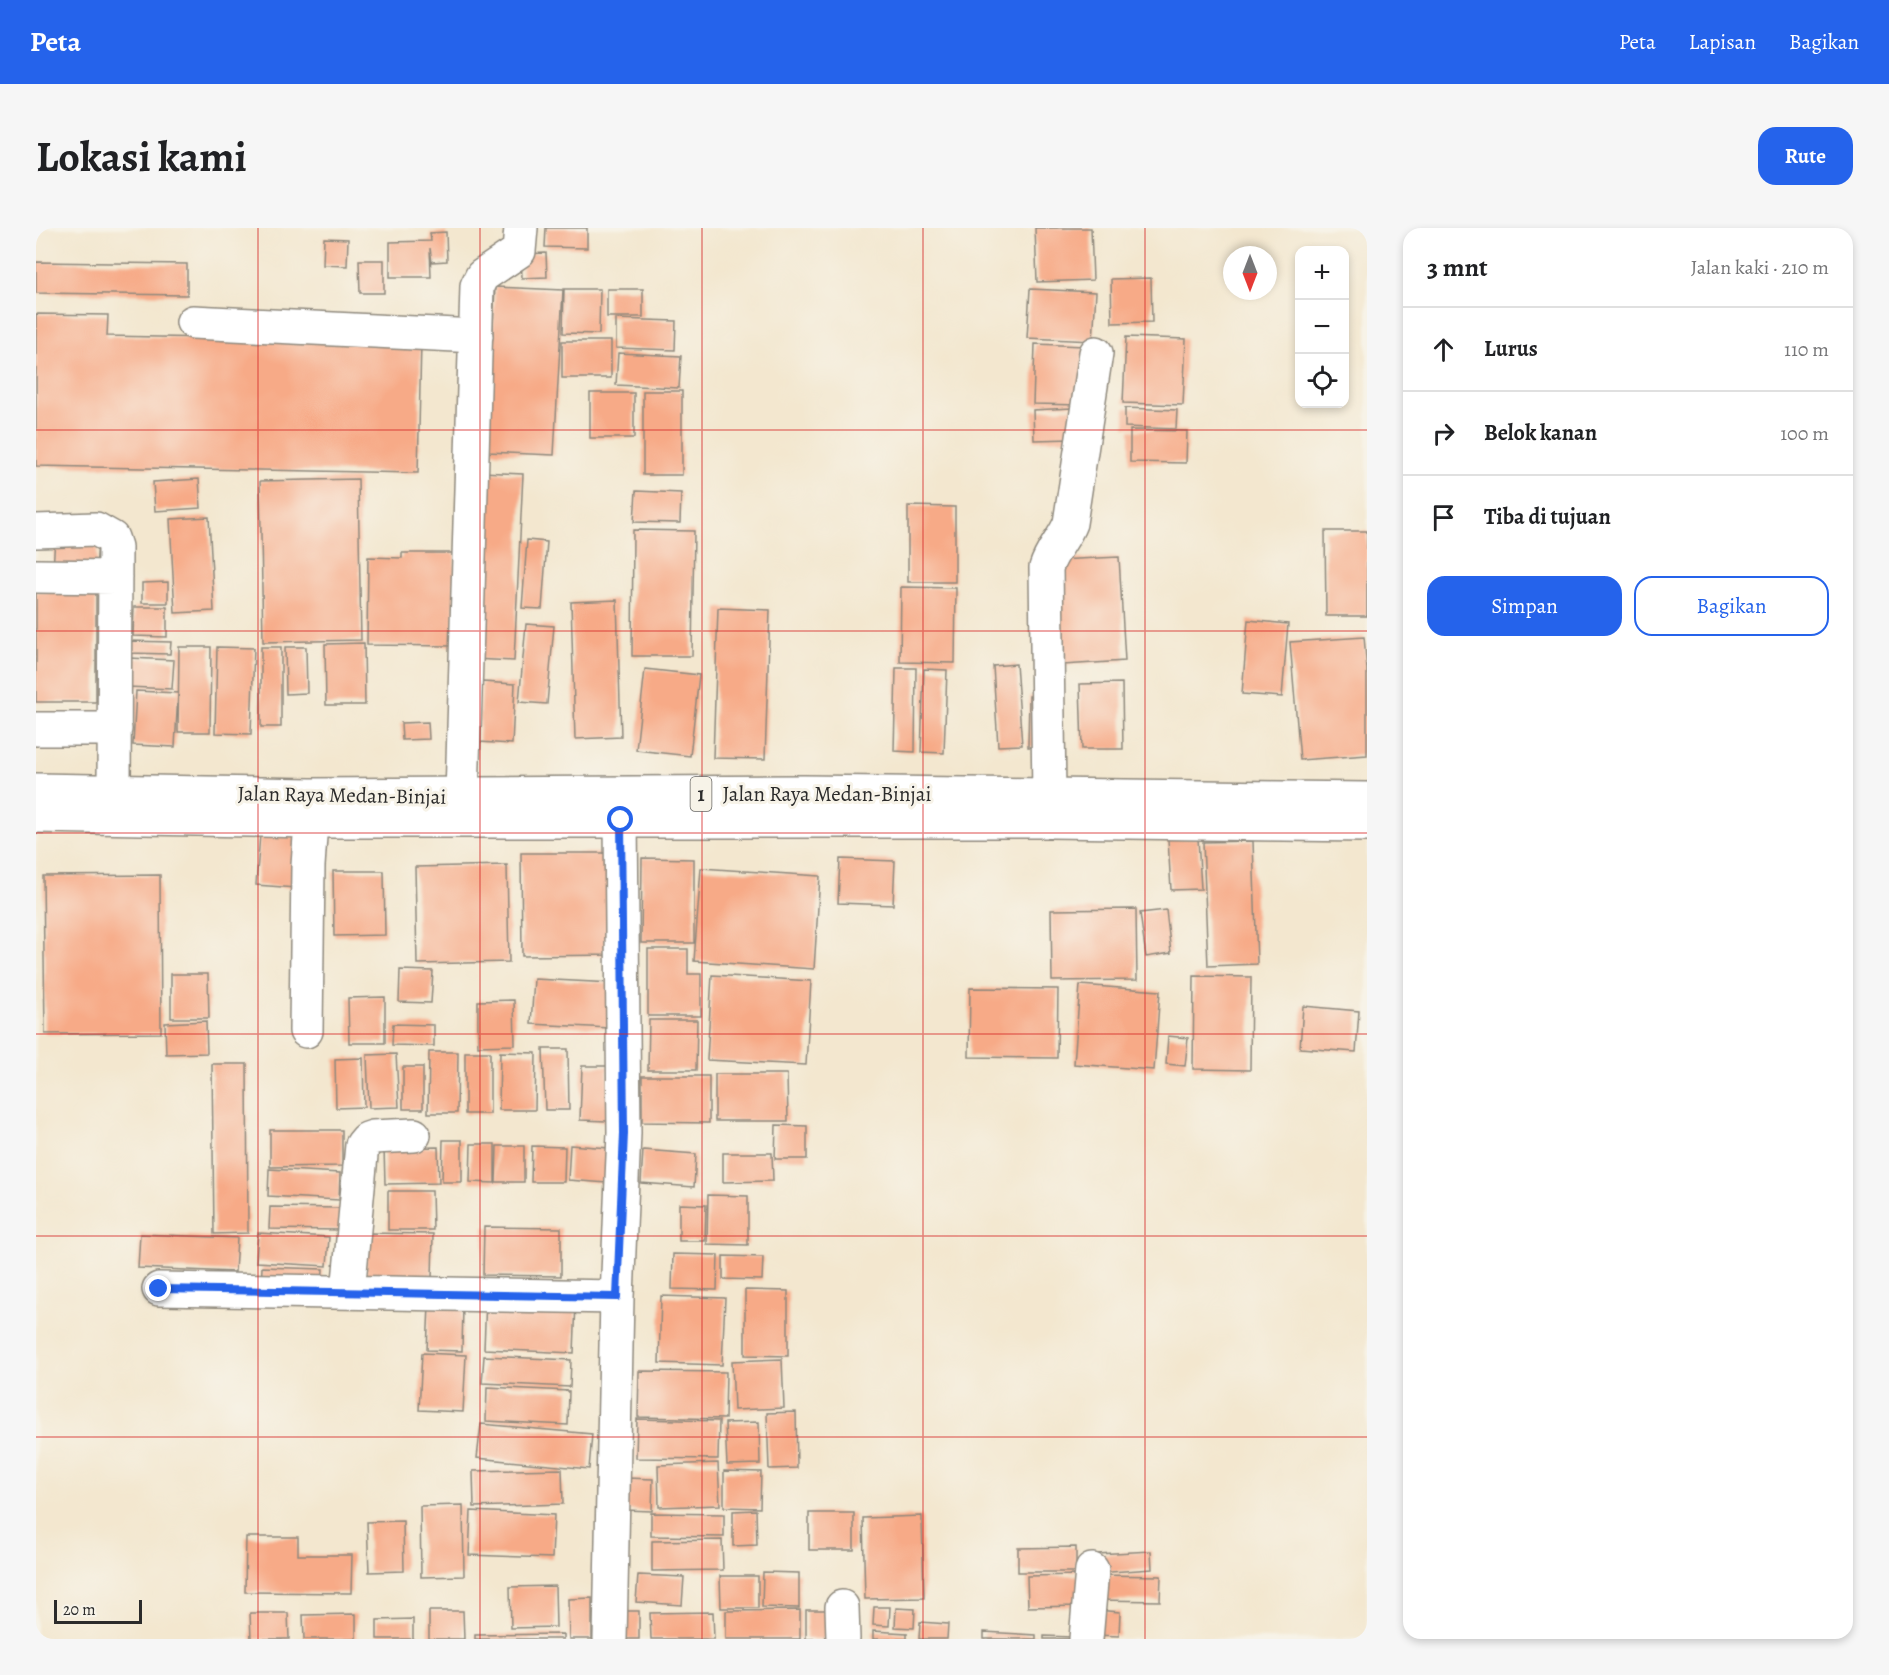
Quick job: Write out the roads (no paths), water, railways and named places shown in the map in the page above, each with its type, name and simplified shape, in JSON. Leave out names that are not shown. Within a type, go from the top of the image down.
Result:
[{"type":"main road","points":[[462,796],[478,283],[482,276],[519,251],[521,228]]},
{"type":"main road","points":[[193,322],[476,336]]},
{"type":"main road","points":[[1049,796],[1046,568],[1049,558],[1066,534],[1070,523],[1095,353]]},
{"type":"main road","points":[[36,531],[96,529],[112,538],[115,547],[114,790]]},
{"type":"main road","points":[[36,576],[115,577]]},
{"type":"main road","points":[[36,729],[115,729]]},
{"type":"main road","name":"Jalan Raya Medan-Binjai","points":[[36,790],[462,796],[804,792],[1367,799]]},
{"type":"main road","name":"Jalan Raya Medan-Binjai","points":[[36,816],[311,821],[621,820],[1367,825]]},
{"type":"main road","points":[[610,1639],[617,1297],[624,1133],[621,820]]},
{"type":"main road","points":[[306,1031],[308,866],[311,821]]},
{"type":"main road","points":[[348,1292],[362,1145],[373,1137],[414,1135]]},
{"type":"main road","points":[[159,1289],[617,1297]]},
{"type":"main road","points":[[1086,1639],[1092,1570]]},
{"type":"main road","points":[[842,1607],[843,1639]]}]
